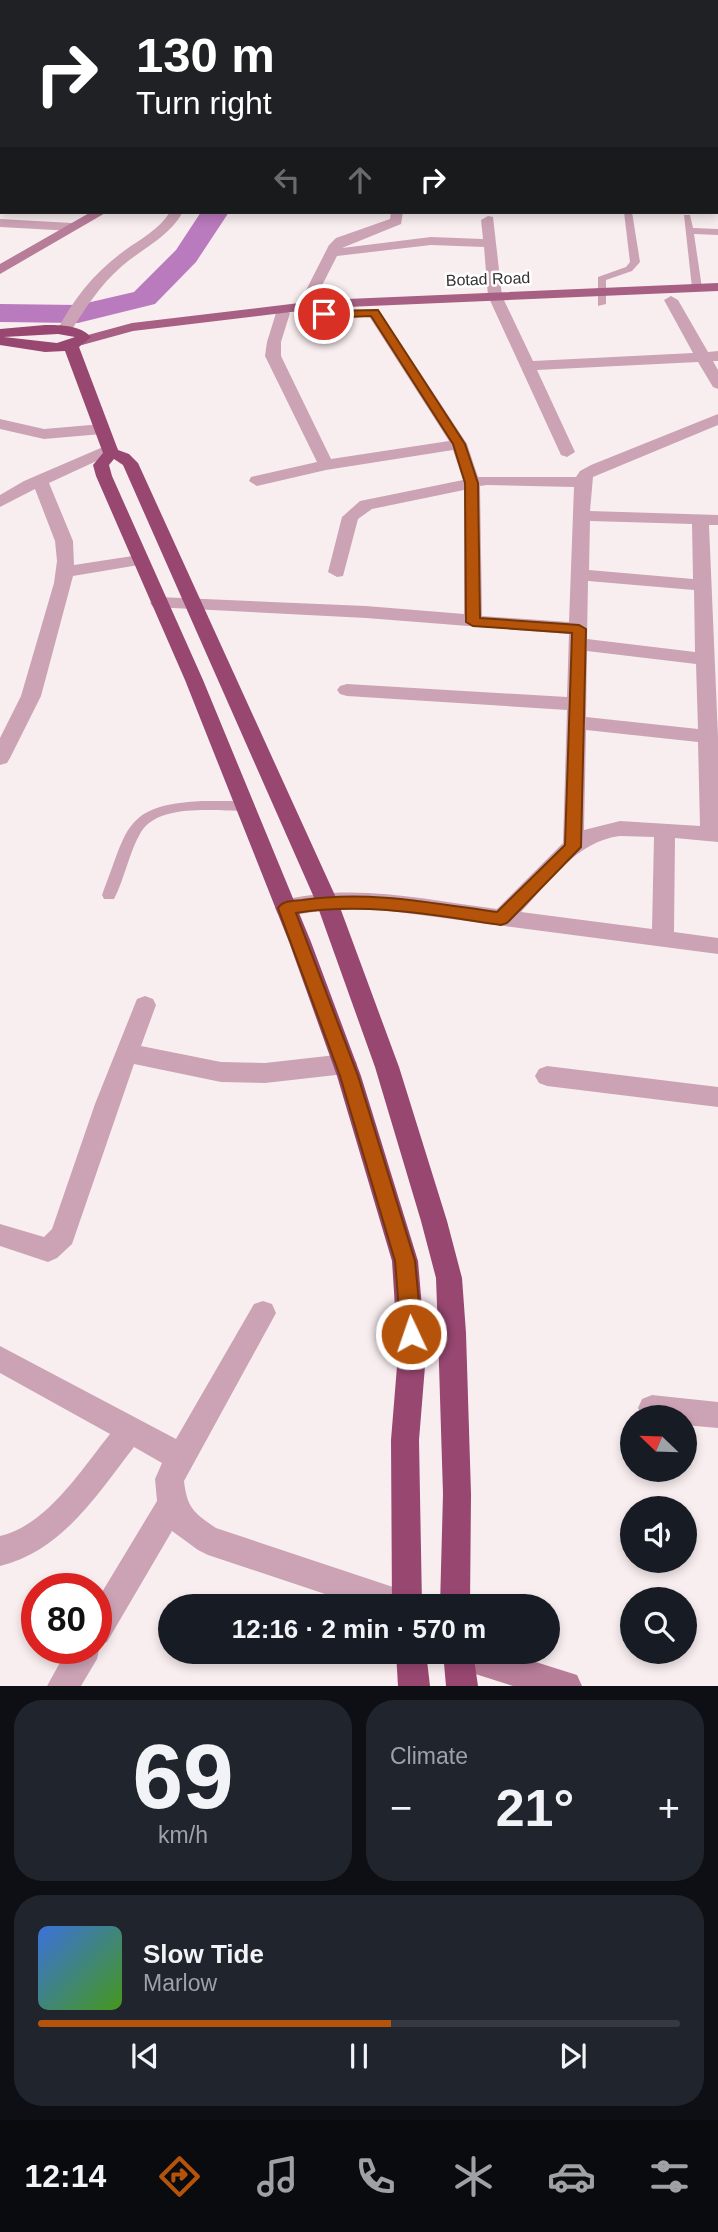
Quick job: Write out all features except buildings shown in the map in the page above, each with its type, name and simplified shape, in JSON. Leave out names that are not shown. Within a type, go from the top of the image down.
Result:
[{"type":"highway","points":[[6,337],[73,337],[110,451],[130,463],[327,902],[387,1067],[449,1278],[456,1436],[455,1594]]},
{"type":"highway","points":[[110,451],[101,465],[139,560],[194,680],[286,908],[345,1064],[405,1261],[412,1354],[405,1440],[406,1594]]},
{"type":"highway","points":[[412,1664],[414,1686]]},
{"type":"highway","points":[[459,1664],[462,1686]]},
{"type":"main road","name":"Botad Road","points":[[73,337],[305,306],[601,298],[718,287]]},
{"type":"main road","name":"Botad Road","points":[[601,298],[671,300],[718,297]]},
{"type":"main road","name":"Botad Road","points":[[260,313],[374,313],[498,302]]},
{"type":"street","points":[[0,270],[96,214]]},
{"type":"street","points":[[73,337],[75,306],[105,274],[164,229],[175,214]]},
{"type":"street","points":[[305,306],[331,253],[341,241],[396,221],[397,214]]},
{"type":"street","points":[[488,220],[488,243],[498,302],[567,452]]},
{"type":"street","points":[[0,223],[72,227]]},
{"type":"street","points":[[0,235],[34,225]]},
{"type":"street","points":[[331,253],[431,241],[488,243]]},
{"type":"street","points":[[671,300],[711,357],[718,384]]},
{"type":"street","points":[[283,313],[274,342],[273,356],[279,374],[326,465]]},
{"type":"street","points":[[374,313],[459,444],[472,483],[473,622]]},
{"type":"street","points":[[528,366],[711,357]]},
{"type":"street","points":[[573,847],[582,482],[586,474],[597,468],[718,419]]},
{"type":"street","points":[[0,424],[44,434],[102,429]]},
{"type":"street","points":[[257,481],[326,465],[459,444]]},
{"type":"street","points":[[0,502],[40,481],[110,451]]},
{"type":"street","points":[[337,572],[350,517],[357,510],[374,502],[507,479],[582,482]]},
{"type":"street","points":[[0,758],[31,696],[65,572],[64,541],[40,481]]},
{"type":"street","points":[[491,918],[573,847],[592,834],[618,829],[714,835],[702,585],[709,519],[582,516]]},
{"type":"street","points":[[65,572],[139,560]]},
{"type":"street","points":[[580,575],[702,585]]},
{"type":"street","points":[[159,603],[366,612],[473,622],[579,636],[705,659]]},
{"type":"street","points":[[346,690],[577,713],[708,737]]},
{"type":"street","points":[[663,939],[665,832]]},
{"type":"street","points":[[286,908],[327,902],[375,901],[718,946]]},
{"type":"street","points":[[0,1235],[48,1250],[63,1236],[145,1005]]},
{"type":"street","points":[[126,1053],[221,1072],[265,1073],[345,1064]]},
{"type":"street","points":[[547,1076],[718,1097]]},
{"type":"street","points":[[263,1313],[169,1479],[171,1506],[183,1522],[208,1539],[371,1594]]},
{"type":"street","points":[[0,1359],[182,1458]]},
{"type":"street","points":[[697,1413],[718,1415]]},
{"type":"street","points":[[0,1551],[30,1542],[71,1504],[130,1430]]},
{"type":"street","points":[[112,1604],[171,1506]]},
{"type":"street","points":[[63,1686],[76,1664]]},
{"type":"street","points":[[495,1664],[561,1684]]},
{"type":"lane","points":[[601,298],[601,279],[634,266],[628,214]]},
{"type":"lane","points":[[687,217],[697,288]]},
{"type":"lane","points":[[689,232],[718,232]]},
{"type":"lane","points":[[109,895],[137,826],[148,815],[167,808],[245,806]]},
{"type":"waterway","points":[[0,313],[78,314],[144,298],[186,256],[214,214]]},
{"type":"route","points":[[324,314],[374,313],[459,444],[472,483],[473,622],[579,629],[573,847],[501,919],[375,901],[327,902],[286,908],[349,1076],[405,1261],[411,1334]]}]
